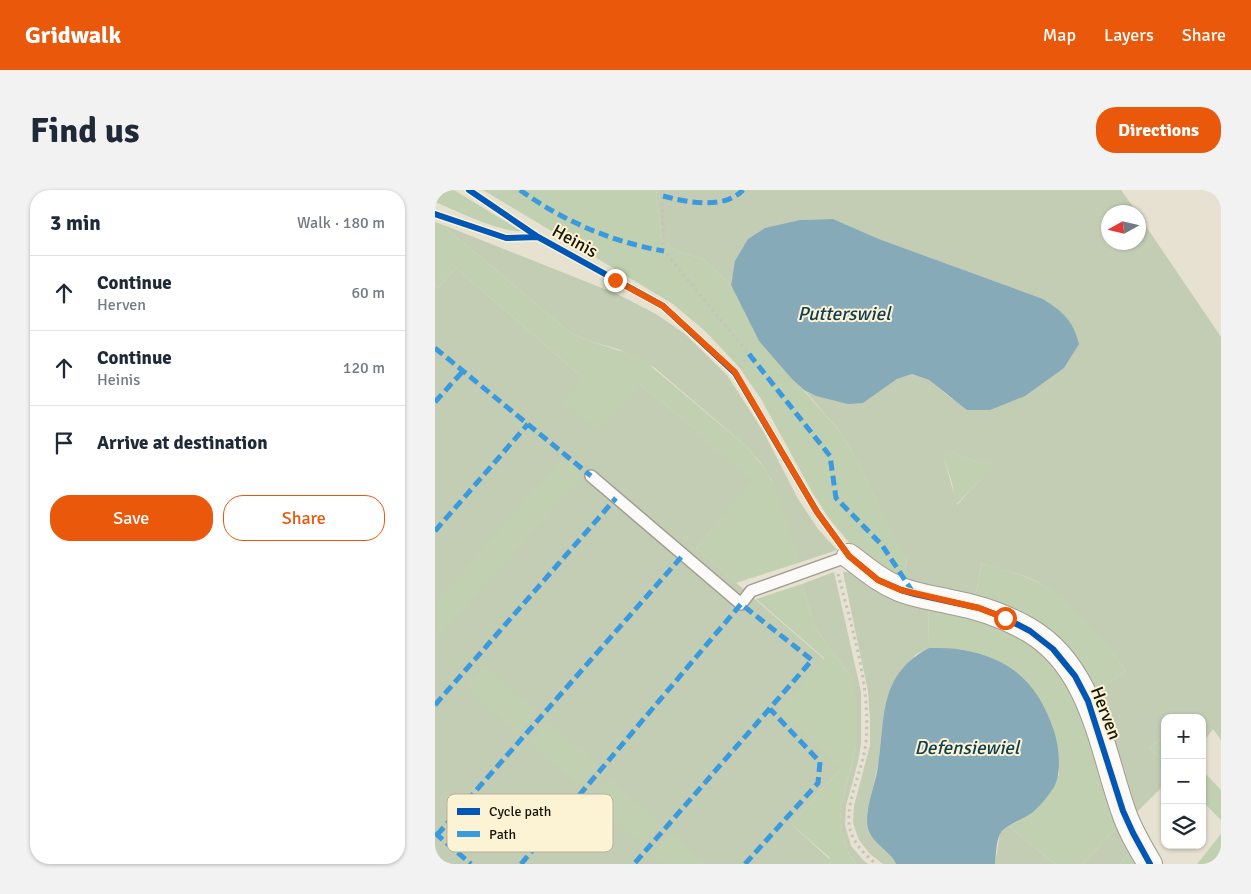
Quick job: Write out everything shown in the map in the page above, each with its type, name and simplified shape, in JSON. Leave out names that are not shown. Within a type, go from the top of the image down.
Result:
[{"type":"street","name":"Herven","points":[[842,558],[878,580],[901,590],[979,608],[1005,618],[1030,631],[1053,649],[1075,676],[1088,701],[1123,812],[1150,864]]},
{"type":"lane","points":[[591,476],[741,604],[751,591],[842,558]]},
{"type":"path","points":[[662,190],[664,252],[749,354],[735,372]]},
{"type":"path","points":[[728,366],[735,372],[740,381]]},
{"type":"path","points":[[842,558],[866,701],[866,744],[851,806],[849,825],[855,842],[867,857],[876,864]]},
{"type":"green space","points":[[435,190],[454,190],[521,231],[490,225],[435,202]]},
{"type":"green space","points":[[483,190],[656,190],[662,240],[677,251],[703,259],[731,285],[759,341],[839,430],[858,461],[902,556],[907,558],[903,581],[851,545],[828,517],[812,492],[761,399],[739,367],[705,331],[673,304]]},
{"type":"green space","points":[[656,190],[1121,190],[1132,205],[1101,205],[1101,250],[1146,250],[1146,226],[1221,337],[1221,740],[1213,729],[1206,739],[1206,714],[1161,714],[1161,738],[1149,748],[1161,759],[1161,788],[1134,815],[1092,697],[1126,670],[1095,632],[1073,609],[1048,588],[1034,580],[982,563],[975,597],[903,581],[907,558],[902,557],[858,461],[839,430],[804,390],[816,396],[863,403],[897,379],[912,374],[929,380],[952,399],[1043,299],[879,239],[833,219],[800,220],[732,276],[731,285],[703,259],[677,251],[662,240]],"holes":[[[953,453],[978,462],[996,462],[957,505],[944,458]]]},
{"type":"green space","points":[[435,222],[441,224],[571,333],[592,342],[640,357],[746,446],[760,462],[776,490],[798,563],[736,583],[696,548],[752,481],[666,405],[640,385],[599,431],[563,402],[583,378],[456,268],[438,288],[435,285]]},
{"type":"green space","points":[[441,224],[617,294],[656,314],[685,334],[727,375],[763,431],[798,499],[818,529],[837,550],[798,563],[771,479],[746,446],[655,368],[618,349],[592,342],[571,333]]},
{"type":"green space","points":[[456,268],[583,378],[640,385],[666,405],[753,481],[696,548],[824,659],[841,768],[791,824],[835,864],[435,864],[435,285],[438,288]]},
{"type":"green space","points":[[948,453],[978,462],[997,462],[956,505],[952,483],[944,458]]},
{"type":"green space","points":[[563,457],[583,475],[435,641],[435,603]]},
{"type":"green space","points":[[982,563],[1033,580],[1047,587],[1084,619],[1126,670],[1092,697],[975,597]]},
{"type":"green space","points":[[855,571],[928,604],[929,648],[915,655],[877,769],[867,814],[896,864],[883,864],[870,854],[859,840],[853,823],[854,806],[870,745],[868,691],[843,572]]},
{"type":"green space","points":[[834,572],[861,692],[861,744],[846,806],[845,825],[851,846],[868,864],[856,864],[847,849],[842,832],[840,811],[856,748],[851,676],[815,627],[802,584]]},
{"type":"green space","points":[[802,584],[815,627],[851,676],[856,707],[856,748],[840,811],[842,832],[847,849],[856,864],[826,864],[830,858],[791,824],[841,768],[779,711],[824,658],[756,599]]},
{"type":"green space","points":[[928,604],[1026,634],[1070,680],[1121,823],[1083,864],[1055,864],[1008,826],[1017,822],[1059,775],[1058,764],[963,650],[929,648]]},
{"type":"green space","points":[[485,666],[536,713],[518,734],[466,687]]},
{"type":"green space","points":[[548,721],[599,767],[581,788],[529,742]]},
{"type":"green space","points":[[1161,738],[1161,759],[1149,748]]},
{"type":"green space","points":[[1206,774],[1221,790],[1221,820],[1206,805]]},
{"type":"green space","points":[[609,778],[661,824],[642,844],[613,818],[613,794],[595,794]]},
{"type":"green space","points":[[1121,823],[1133,847],[1120,864],[1083,864]]},
{"type":"green space","points":[[1008,826],[1055,864],[995,864],[1000,833]]},
{"type":"green space","points":[[671,833],[706,864],[665,864],[653,853]]},
{"type":"green space","points":[[1221,834],[1221,857],[1215,864],[1197,864]]},
{"type":"green space","points":[[1133,847],[1143,864],[1120,864]]},
{"type":"water","name":"Putterswiel","points":[[833,219],[879,239],[1043,299],[1066,317],[1074,329],[1079,344],[1064,368],[1025,396],[990,410],[967,410],[929,380],[912,374],[897,379],[863,403],[848,404],[816,396],[804,390],[759,341],[731,285],[735,261],[748,239],[765,228],[800,220]]},
{"type":"water","name":"Defensiewiel","points":[[929,648],[959,649],[981,654],[1010,667],[1032,688],[1048,715],[1054,731],[1059,759],[1057,781],[1045,800],[1034,811],[1011,824],[1000,834],[995,864],[896,864],[873,838],[868,828],[868,808],[877,772],[884,718],[891,687],[899,672]]},
{"type":"marked path","points":[[520,190],[553,211],[589,229],[626,242],[664,251]]},
{"type":"marked path","points":[[663,196],[705,203],[726,200],[743,190]]},
{"type":"marked path","points":[[435,348],[591,476]]},
{"type":"marked path","points":[[749,354],[830,456],[836,498],[882,545],[914,594]]},
{"type":"marked path","points":[[435,402],[463,371]]},
{"type":"marked path","points":[[435,531],[528,424]]},
{"type":"marked path","points":[[435,705],[616,498]]},
{"type":"marked path","points":[[473,794],[683,555]]},
{"type":"marked path","points":[[580,794],[741,604],[812,660],[634,864]]},
{"type":"marked path","points":[[745,864],[818,783],[820,762],[770,709]]},
{"type":"marked path","points":[[437,835],[447,824]]},
{"type":"marked path","points":[[435,833],[447,843]]},
{"type":"marked path","points":[[457,852],[471,864]]},
{"type":"marked path","points":[[521,864],[531,852]]},
{"type":"cycle path","name":"Heinis","points":[[469,190],[538,237],[663,306],[735,373],[817,512],[849,556],[878,580],[901,590],[979,608],[1005,618],[1030,631],[1053,649],[1075,676],[1088,701],[1123,811],[1150,864]]},
{"type":"cycle path","points":[[435,214],[506,238],[538,237]]},
{"type":"route","points":[[615,280],[663,306],[735,372],[817,512],[849,556],[878,580],[901,590],[979,608],[1005,618]]}]
